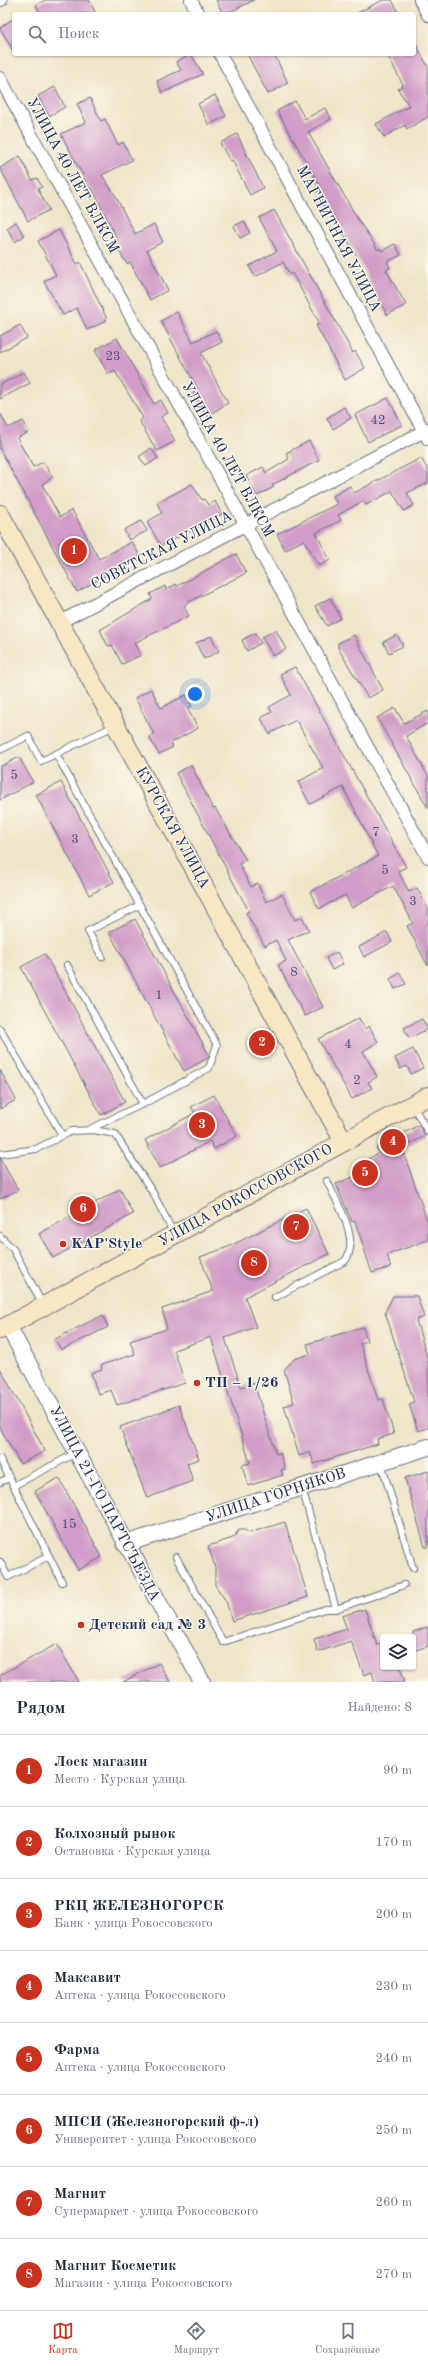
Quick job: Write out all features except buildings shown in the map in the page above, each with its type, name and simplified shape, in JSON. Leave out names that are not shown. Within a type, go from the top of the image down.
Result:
[{"type":"main road","name":"КУРСКАЯ УЛИЦА","points":[[0,514],[58,623],[344,1142]]},
{"type":"main road","name":"УЛИЦА РОКОССОВСКОГО","points":[[4,1328],[420,1100]]},
{"type":"street","points":[[190,0],[197,12]]},
{"type":"street","points":[[420,0],[428,15]]},
{"type":"street","name":"МАГНИТНАЯ УЛИЦА","points":[[221,56],[427,433]]},
{"type":"street","name":"УЛИЦА 40 ЛЕТ ВЛКСМ","points":[[0,78],[428,857]]},
{"type":"street","name":"СОВЕТСКАЯ УЛИЦА","points":[[58,623],[427,433]]},
{"type":"street","name":"УЛИЦА 21-ГО ПАРТСЪЕЗДА","points":[[4,1328],[76,1453],[202,1682]]},
{"type":"street","name":"УЛИЦА ГОРНЯКОВ","points":[[125,1544],[428,1447]]},
{"type":"lane","points":[[0,750],[28,736],[41,761],[115,725]]},
{"type":"lane","points":[[56,754],[216,1045],[209,1068],[143,1104],[88,1130]]},
{"type":"lane","points":[[102,957],[88,931],[140,906]]},
{"type":"lane","points":[[67,965],[143,1104]]},
{"type":"lane","points":[[0,1029],[62,1135]]},
{"type":"lane","points":[[420,1100],[428,1132]]},
{"type":"lane","points":[[0,1154],[36,1149],[72,1131],[88,1130],[115,1134],[153,1193],[175,1234]]},
{"type":"lane","points":[[275,1297],[345,1261],[351,1251],[352,1240],[327,1181]]},
{"type":"lane","points":[[0,1236],[13,1249],[44,1306]]},
{"type":"lane","points":[[13,1486],[76,1453]]},
{"type":"lane","points":[[0,1459],[62,1582]]},
{"type":"lane","points":[[380,1463],[413,1568]]},
{"type":"lane","points":[[0,1482],[9,1478]]},
{"type":"lane","points":[[302,1488],[336,1609]]},
{"type":"lane","points":[[0,1562],[8,1577],[49,1556]]},
{"type":"lane","points":[[176,1557],[223,1642],[325,1610],[336,1609],[404,1585]]},
{"type":"place","name":"Лоск магазин","points":[[74,551]]},
{"type":"place","name":"Колхозный рынок","points":[[262,1043]]},
{"type":"place","name":"РКЦ ЖЕЛЕЗНОГОРСК","points":[[202,1125]]},
{"type":"place","name":"Максавит","points":[[393,1142]]},
{"type":"place","name":"Фарма","points":[[365,1173]]},
{"type":"place","name":"МПСИ (Железногорский ф-л)","points":[[83,1209]]},
{"type":"place","name":"Магнит","points":[[296,1227]]},
{"type":"place","name":"KAP'Style","points":[[63,1244]]},
{"type":"place","name":"Магнит Косметик","points":[[254,1263]]},
{"type":"place","name":"ТП – 1/26","points":[[197,1383]]},
{"type":"place","name":"Детский сад № 3","points":[[81,1625]]}]
